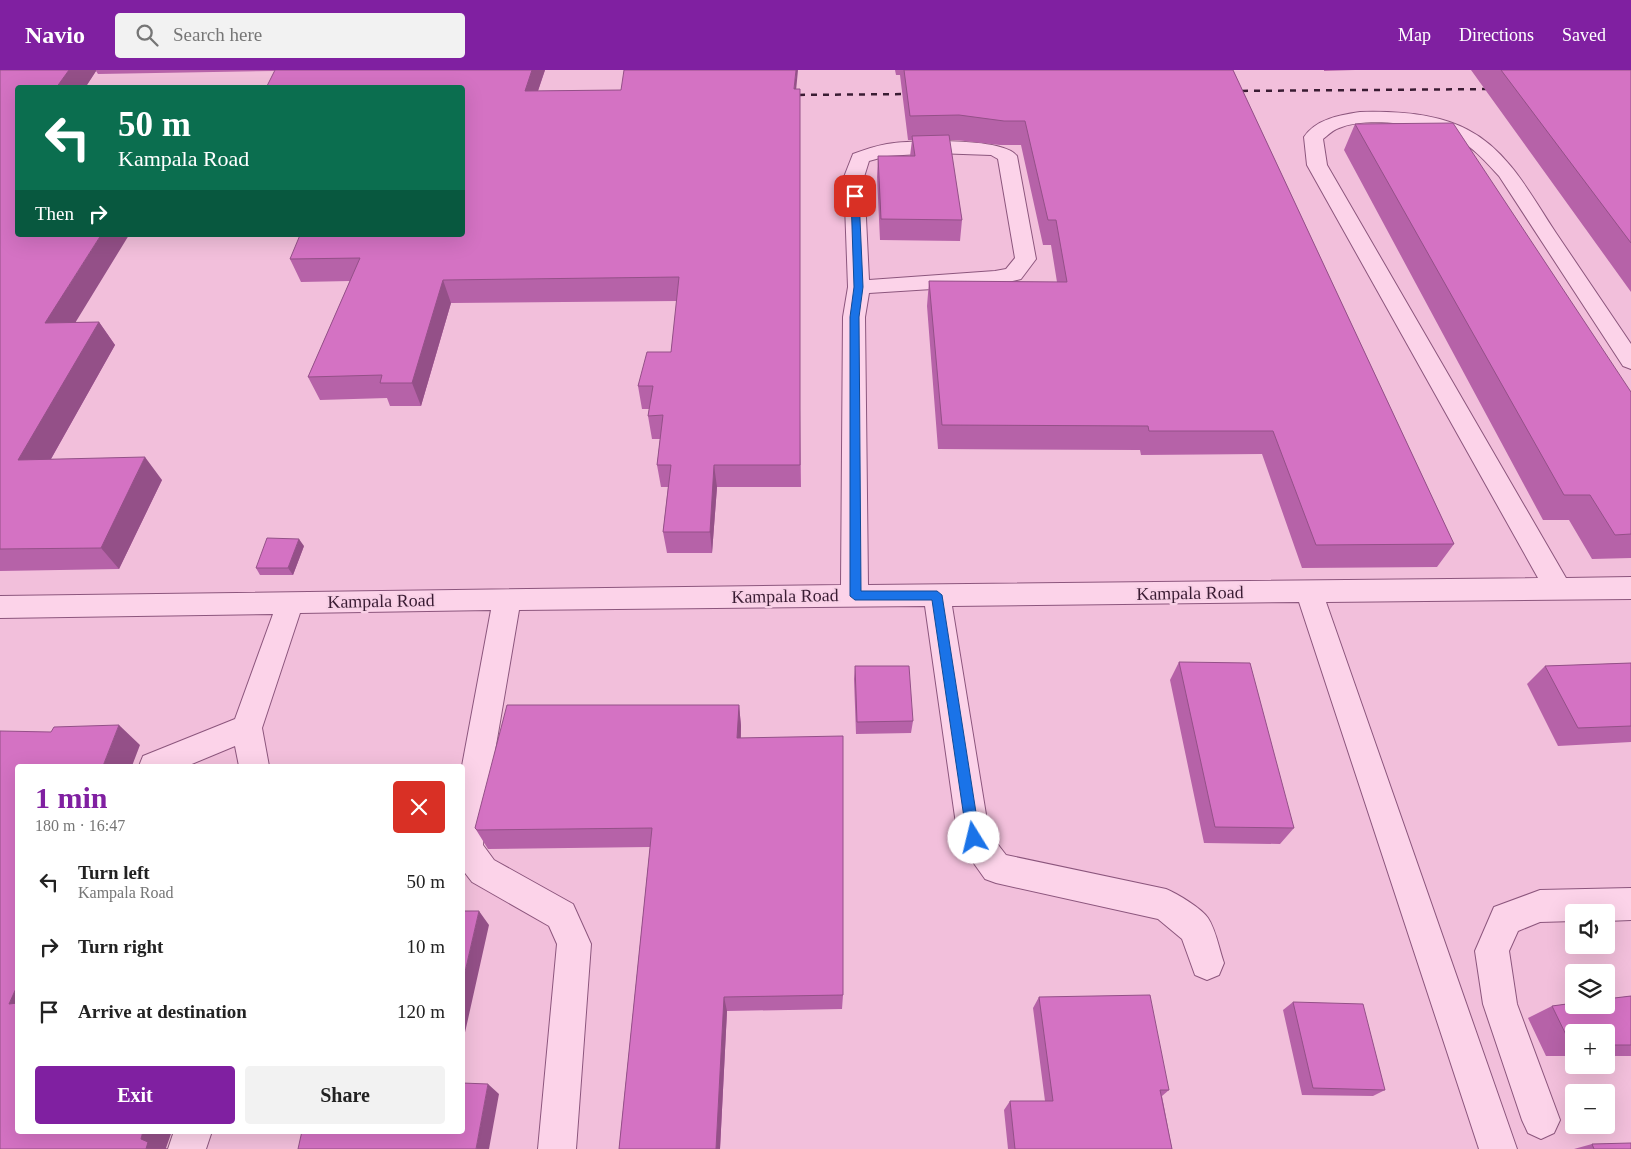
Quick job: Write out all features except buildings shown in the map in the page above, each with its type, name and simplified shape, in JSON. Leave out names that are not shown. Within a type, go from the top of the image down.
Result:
[{"type":"street","points":[[1558,589],[1317,165],[1312,137],[1333,124],[1363,118],[1421,120],[1459,133],[1483,148],[1506,173],[1631,362]]},
{"type":"street","points":[[855,596],[854,317],[858,287],[854,177],[860,158],[873,152],[891,150],[980,149],[995,150],[1007,156],[1026,259],[1013,274],[995,278],[858,287]]},
{"type":"street","name":"Kampala Road","points":[[0,607],[507,599],[1631,588]]},
{"type":"street","points":[[1309,591],[1498,1149]]},
{"type":"street","points":[[937,595],[974,838],[996,868],[1166,905],[1196,929],[1207,963]]},
{"type":"street","points":[[507,599],[470,804],[467,848],[483,871],[562,914],[574,944],[557,1149]]},
{"type":"street","points":[[254,764],[247,728],[290,603]]},
{"type":"street","points":[[159,764],[247,728]]},
{"type":"street","points":[[1541,1120],[1500,1004],[1492,950],[1506,919],[1540,906],[1631,904]]},
{"type":"street","points":[[188,1149],[192,1134]]},
{"type":"railway","points":[[1230,91],[1497,89]]},
{"type":"railway","points":[[787,95],[917,94]]},
{"type":"route","points":[[855,196],[858,287],[854,317],[856,356],[855,596],[937,595],[974,838]]}]
